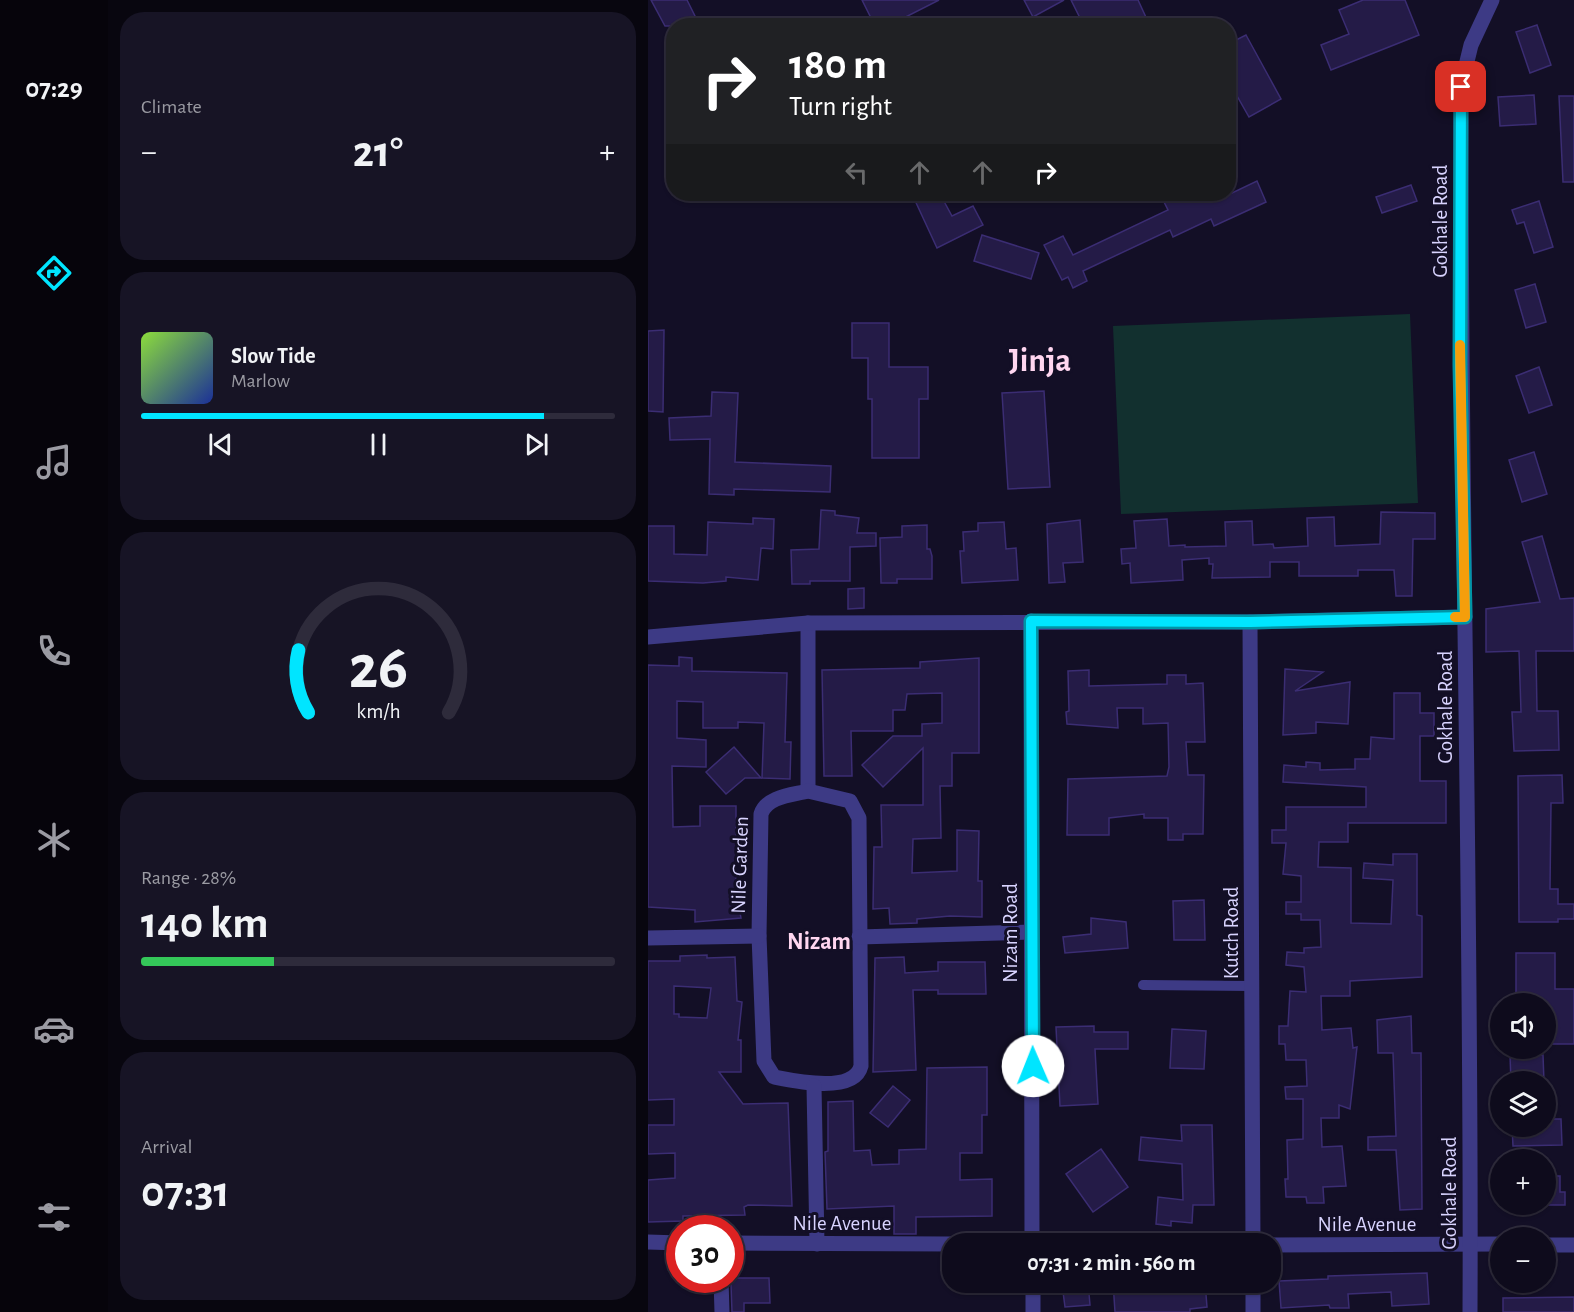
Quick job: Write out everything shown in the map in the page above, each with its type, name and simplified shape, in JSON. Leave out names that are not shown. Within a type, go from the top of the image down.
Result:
[{"type":"street","name":"Gokhale Road","points":[[1470,1312],[1465,617],[1460,365],[1461,87],[1471,45],[1492,0]]},
{"type":"street","points":[[648,637],[808,623],[1250,622],[1465,617]]},
{"type":"street","name":"Nizam Road","points":[[1031,621],[1032,1233]]},
{"type":"street","name":"Kutch Road","points":[[1250,622],[1253,1233]]},
{"type":"street","points":[[808,623],[808,791]]},
{"type":"street","name":"Nile Garden","points":[[808,791],[850,801],[859,818],[860,1073],[854,1078],[814,1086],[774,1077],[764,1061],[759,936],[763,807],[770,802],[808,791]]},
{"type":"street","points":[[859,937],[1031,932]]},
{"type":"street","points":[[648,938],[759,936]]},
{"type":"street","points":[[814,1086],[817,1244]]},
{"type":"street","points":[[648,1242],[666,1243]]},
{"type":"street","name":"Nile Avenue","points":[[744,1243],[942,1244]]},
{"type":"street","name":"Nile Avenue","points":[[1281,1245],[1490,1244]]},
{"type":"street","points":[[1556,1245],[1574,1245]]},
{"type":"street","points":[[722,1293],[722,1312]]},
{"type":"street","points":[[1032,1293],[1033,1312]]},
{"type":"street","points":[[1253,1293],[1253,1312]]},
{"type":"lane","points":[[1143,985],[1252,986]]},
{"type":"green space","points":[[1410,314],[1418,503],[1121,514],[1113,326]]},
{"type":"building","points":[[651,0],[687,0],[696,18],[666,18],[665,26]]},
{"type":"building","points":[[862,0],[939,0],[904,18],[871,18]]},
{"type":"building","points":[[1024,0],[1064,0],[1033,17]]},
{"type":"building","points":[[1071,0],[1138,0],[1146,18],[1080,18]]},
{"type":"building","points":[[1363,0],[1405,0],[1419,35],[1331,70],[1321,45],[1349,34],[1339,10]]},
{"type":"building","points":[[1537,25],[1551,65],[1530,73],[1516,32]]},
{"type":"building","points":[[1246,35],[1281,99],[1249,117],[1236,94],[1236,40]]},
{"type":"building","points":[[1534,95],[1536,124],[1500,126],[1498,97]]},
{"type":"building","points":[[1559,96],[1574,96],[1574,182],[1563,182]]},
{"type":"building","points":[[1257,181],[1266,202],[1214,226],[1211,219],[1173,237],[1170,230],[1083,271],[1087,281],[1073,288],[1068,277],[1062,280],[1044,245],[1063,236],[1073,255],[1168,210],[1164,201],[1236,201],[1236,191]]},
{"type":"building","points":[[1411,185],[1417,201],[1382,213],[1376,197]]},
{"type":"building","points":[[915,201],[944,201],[952,216],[973,206],[983,225],[937,248]]},
{"type":"building","points":[[1539,201],[1553,247],[1534,253],[1524,222],[1517,224],[1512,210]]},
{"type":"building","points":[[982,235],[1039,253],[1031,279],[974,261]]},
{"type":"building","points":[[1535,284],[1546,322],[1526,328],[1515,290]]},
{"type":"building","points":[[852,323],[889,323],[889,367],[928,367],[928,399],[919,399],[919,458],[872,458],[872,399],[868,399],[868,358],[852,358]]},
{"type":"building","points":[[664,330],[663,412],[648,411],[648,331]]},
{"type":"building","points":[[1539,367],[1552,405],[1529,413],[1516,376]]},
{"type":"building","points":[[1044,391],[1050,487],[1008,489],[1002,393]]},
{"type":"building","points":[[712,392],[738,393],[735,462],[831,466],[830,492],[734,489],[734,495],[709,494],[710,439],[670,440],[669,418],[711,416]]},
{"type":"building","points":[[1534,452],[1547,494],[1522,502],[1509,460]]},
{"type":"building","points":[[821,510],[835,511],[835,515],[859,518],[857,533],[876,533],[876,546],[850,547],[850,581],[810,581],[810,584],[792,584],[791,550],[819,549]]},
{"type":"building","points":[[1381,512],[1435,513],[1435,539],[1413,539],[1412,596],[1396,596],[1394,570],[1358,570],[1358,576],[1299,576],[1299,562],[1270,562],[1270,577],[1212,578],[1213,564],[1209,564],[1209,558],[1182,560],[1183,580],[1131,583],[1130,563],[1122,564],[1121,549],[1136,548],[1134,521],[1167,519],[1169,546],[1185,545],[1185,547],[1226,546],[1225,522],[1252,521],[1253,545],[1273,544],[1274,548],[1308,546],[1307,518],[1334,517],[1335,546],[1380,544]]},
{"type":"building","points":[[753,518],[774,519],[773,549],[761,548],[758,580],[726,577],[726,581],[703,583],[648,581],[648,526],[674,526],[674,554],[707,555],[708,522],[753,524]]},
{"type":"building","points":[[1080,520],[1083,562],[1063,563],[1065,582],[1049,583],[1047,524]]},
{"type":"building","points":[[1004,522],[1006,549],[1016,548],[1018,580],[962,583],[960,551],[964,551],[963,532],[978,531],[978,523]]},
{"type":"building","points":[[927,525],[927,549],[930,549],[932,556],[932,579],[897,579],[897,583],[881,583],[880,538],[902,537],[902,526]]},
{"type":"building","points":[[1542,536],[1560,599],[1574,598],[1574,651],[1536,651],[1537,711],[1558,711],[1559,750],[1514,751],[1512,712],[1521,712],[1519,651],[1486,652],[1486,609],[1540,602],[1522,542]]},
{"type":"building","points":[[864,588],[864,608],[848,609],[848,589]]},
{"type":"building","points":[[679,657],[692,658],[692,671],[787,673],[785,742],[791,742],[790,779],[762,778],[764,723],[738,722],[738,728],[703,728],[703,702],[677,701],[677,738],[706,740],[706,767],[672,766],[673,827],[700,826],[700,806],[736,806],[736,891],[741,918],[695,922],[695,910],[648,907],[648,665],[679,666]]},
{"type":"building","points":[[979,658],[979,753],[952,753],[952,786],[940,786],[941,838],[913,839],[912,873],[957,871],[957,830],[979,831],[978,881],[982,881],[982,917],[950,916],[917,919],[917,923],[890,924],[889,908],[873,909],[874,847],[882,847],[881,805],[923,805],[923,748],[883,787],[862,765],[893,736],[922,736],[922,724],[942,723],[942,693],[907,694],[905,710],[893,710],[893,731],[851,731],[852,776],[824,776],[822,670],[920,668],[920,662]]},
{"type":"building","points":[[1285,669],[1323,672],[1295,691],[1350,682],[1348,724],[1316,722],[1316,733],[1283,735]]},
{"type":"building","points":[[1089,670],[1089,686],[1167,684],[1167,675],[1186,675],[1186,684],[1203,683],[1205,742],[1186,742],[1188,775],[1204,775],[1203,834],[1183,834],[1183,840],[1168,840],[1168,818],[1144,818],[1144,814],[1109,818],[1109,835],[1067,835],[1068,779],[1167,776],[1169,767],[1168,723],[1143,724],[1143,708],[1117,708],[1118,728],[1067,724],[1068,671]]},
{"type":"building","points":[[1394,693],[1420,693],[1420,713],[1434,713],[1434,736],[1420,736],[1420,781],[1446,781],[1446,823],[1348,823],[1348,842],[1319,842],[1318,867],[1351,868],[1351,923],[1391,924],[1393,880],[1363,878],[1364,863],[1393,865],[1393,854],[1417,854],[1417,915],[1422,916],[1422,977],[1350,981],[1350,996],[1321,996],[1322,1030],[1351,1028],[1353,1048],[1357,1047],[1350,1109],[1339,1105],[1339,1118],[1321,1118],[1322,1147],[1342,1146],[1346,1186],[1323,1187],[1324,1203],[1307,1203],[1306,1197],[1286,1197],[1285,1179],[1288,1179],[1287,1140],[1303,1139],[1303,1099],[1286,1099],[1285,1087],[1307,1086],[1306,1060],[1286,1060],[1285,1044],[1279,1044],[1279,1026],[1288,1026],[1290,991],[1306,992],[1304,967],[1286,965],[1287,952],[1304,953],[1304,948],[1321,947],[1320,920],[1301,920],[1301,914],[1286,914],[1286,902],[1301,902],[1301,876],[1283,874],[1286,843],[1272,843],[1272,830],[1286,830],[1286,807],[1366,807],[1366,787],[1283,782],[1284,765],[1306,767],[1306,762],[1320,763],[1320,770],[1355,769],[1355,759],[1370,759],[1371,737],[1394,739]]},
{"type":"building","points":[[734,747],[761,778],[745,778],[726,794],[706,772]]},
{"type":"building","points":[[1562,775],[1563,803],[1551,803],[1550,889],[1558,889],[1558,904],[1574,904],[1574,919],[1558,919],[1558,922],[1519,922],[1518,776]]},
{"type":"building","points":[[1204,900],[1205,940],[1174,940],[1173,901]]},
{"type":"building","points":[[1091,918],[1126,922],[1128,948],[1065,953],[1063,937],[1091,934]]},
{"type":"building","points":[[1516,953],[1555,953],[1555,989],[1574,989],[1574,1044],[1556,1044],[1556,993],[1516,993]]},
{"type":"building","points":[[680,956],[735,957],[737,1001],[742,1002],[738,1040],[741,1040],[741,1072],[719,1072],[743,1104],[788,1103],[792,1206],[748,1205],[744,1207],[745,1215],[666,1215],[666,1221],[648,1222],[648,1180],[675,1178],[675,1153],[648,1154],[648,1125],[674,1125],[674,1099],[648,1100],[648,961],[680,961]],"holes":[[[674,986],[711,988],[707,1018],[679,1017],[679,1014],[674,1014]]]},
{"type":"building","points":[[904,957],[905,973],[938,971],[938,962],[985,962],[986,994],[938,994],[938,990],[913,990],[916,1070],[873,1072],[875,958]]},
{"type":"building","points":[[1411,1016],[1412,1053],[1421,1053],[1422,1209],[1400,1210],[1396,1150],[1368,1150],[1368,1137],[1396,1136],[1393,1053],[1378,1053],[1377,1020]]},
{"type":"building","points":[[1094,1026],[1094,1032],[1128,1032],[1128,1049],[1095,1049],[1098,1104],[1060,1106],[1056,1027]]},
{"type":"building","points":[[1172,1029],[1206,1031],[1204,1069],[1170,1068]]},
{"type":"building","points":[[1510,1059],[1543,1059],[1544,1071],[1511,1071]]},
{"type":"building","points":[[987,1067],[987,1115],[982,1115],[982,1153],[960,1153],[960,1180],[992,1179],[992,1216],[916,1217],[916,1234],[894,1234],[894,1206],[827,1209],[825,1152],[828,1151],[828,1102],[853,1101],[854,1151],[870,1150],[872,1165],[899,1164],[899,1150],[926,1149],[927,1068]]},
{"type":"building","points":[[893,1086],[910,1100],[888,1127],[870,1113]]},
{"type":"building","points":[[1556,1119],[1561,1119],[1562,1145],[1513,1146],[1513,1137],[1556,1137]]},
{"type":"building","points":[[1181,1125],[1212,1125],[1214,1205],[1193,1205],[1192,1223],[1171,1221],[1171,1226],[1156,1224],[1158,1197],[1183,1200],[1182,1164],[1139,1160],[1141,1137],[1182,1141]]},
{"type":"building","points":[[1101,1149],[1128,1187],[1093,1212],[1066,1174]]},
{"type":"building","points":[[1556,1176],[1560,1176],[1560,1192],[1565,1192],[1565,1205],[1556,1205]]},
{"type":"building","points":[[1427,1273],[1429,1304],[1392,1306],[1391,1292],[1348,1294],[1349,1308],[1330,1308],[1329,1305],[1281,1308],[1281,1281],[1328,1279],[1328,1276]]},
{"type":"building","points":[[744,1278],[769,1278],[770,1303],[744,1303],[744,1312],[732,1312],[731,1293],[744,1293]]},
{"type":"building","points":[[1063,1293],[1089,1293],[1090,1305],[1065,1307]]},
{"type":"building","points":[[1114,1293],[1206,1293],[1207,1307],[1190,1309],[1190,1312],[1115,1312]]},
{"type":"building","points":[[1574,1297],[1574,1312],[1503,1312],[1503,1298]]},
{"type":"slow traffic","points":[[1455,617],[1465,617],[1460,345]]},
{"type":"district","name":"Jinja","points":[[1040,361]]},
{"type":"district","name":"Nizam","points":[[819,942]]},
{"type":"route","points":[[1033,1066],[1031,621],[1250,622],[1465,617],[1460,365],[1461,87]]}]
